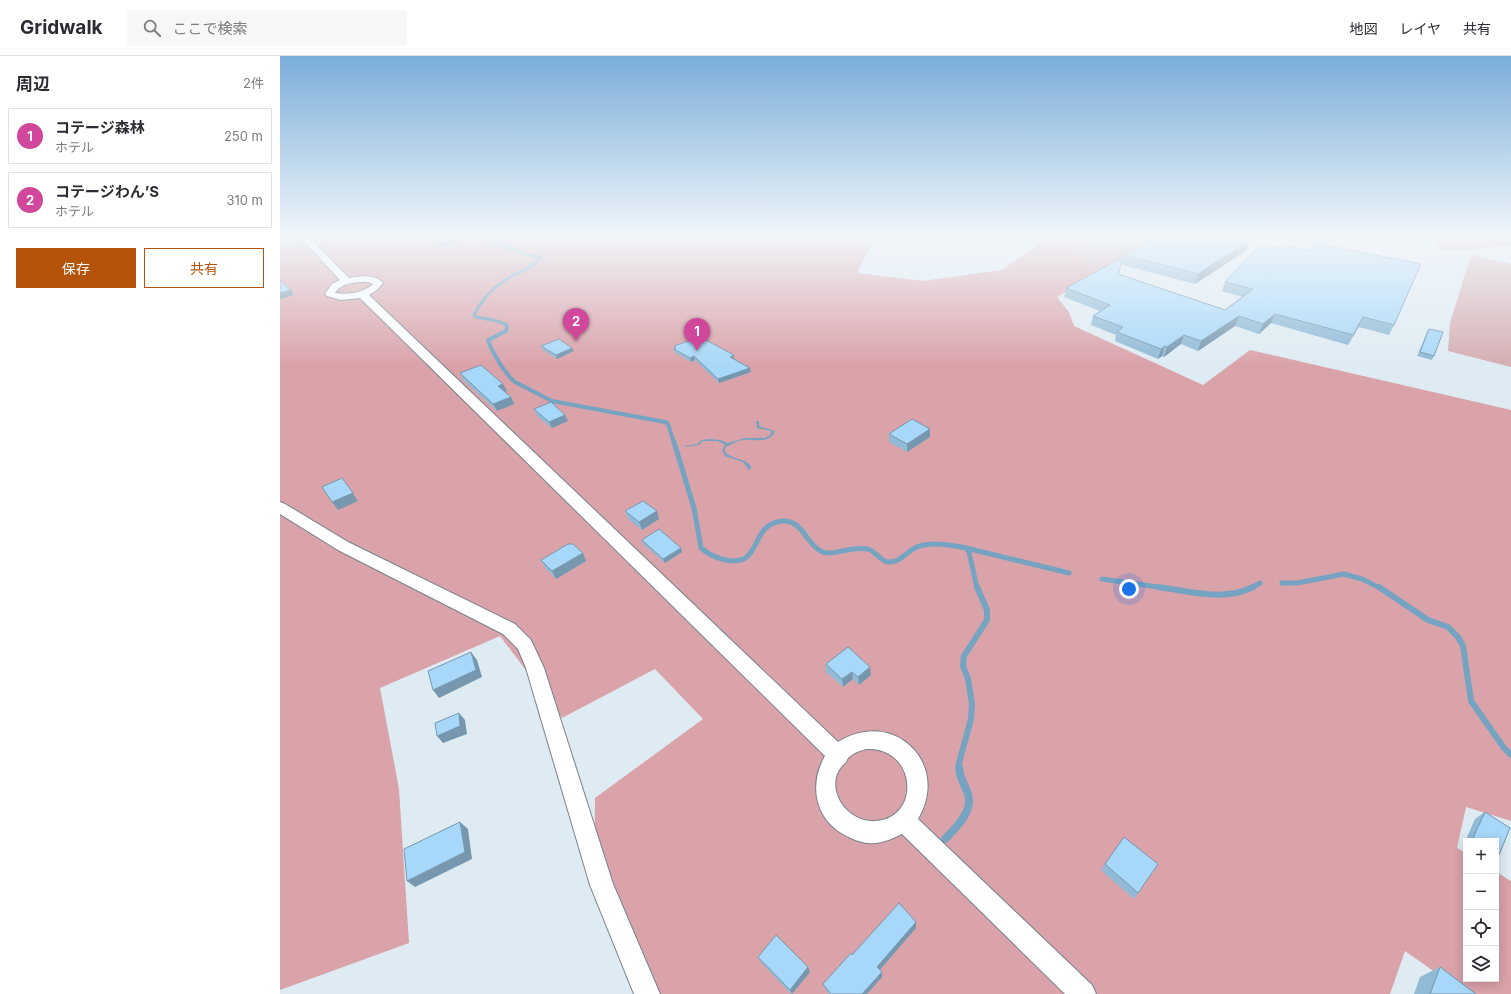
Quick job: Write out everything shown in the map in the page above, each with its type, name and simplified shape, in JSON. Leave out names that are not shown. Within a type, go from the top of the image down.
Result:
[{"type":"street","points":[[344,279],[347,282]]},
{"type":"street","points":[[368,279],[377,281],[377,286],[374,289],[362,294],[346,297],[338,297],[330,294],[333,288],[347,282],[368,279]]},
{"type":"street","points":[[362,294],[839,756]]},
{"type":"street","points":[[280,507],[344,546],[509,629],[525,645],[535,668],[602,885],[648,994]]},
{"type":"street","points":[[868,741],[882,742],[896,746],[907,754],[915,766],[920,780],[919,795],[913,809],[903,820],[888,829],[872,832],[856,830],[842,822],[831,809],[826,794],[826,779],[831,764],[839,756],[854,745],[868,741]]},
{"type":"street","points":[[903,820],[1083,994]]},
{"type":"shaded area","points":[[280,279],[905,279],[923,281],[939,279],[1089,279],[1057,297],[1069,312],[1074,326],[1203,385],[1250,350],[1511,410],[1511,821],[1466,807],[1457,848],[1463,851],[1463,982],[1499,982],[1499,874],[1511,881],[1511,994],[1466,994],[1405,951],[1390,994],[640,994],[594,897],[595,798],[703,719],[655,669],[562,718],[500,636],[380,688],[399,789],[409,943],[280,990]]},
{"type":"shaded area","points":[[1464,279],[1511,279],[1511,367],[1448,351],[1450,323]]},
{"type":"water","points":[[756,421],[759,421],[759,426],[775,431],[773,435],[770,438],[761,440],[741,440],[725,448],[725,452],[728,455],[748,463],[751,466],[751,469],[749,470],[743,462],[725,456],[722,450],[725,445],[718,441],[703,441],[699,445],[685,447],[697,444],[702,440],[720,440],[728,443],[745,438],[765,438],[771,434],[771,431],[757,428]]},
{"type":"building","points":[[1083,279],[1132,279],[1225,310],[1253,289],[1225,282],[1228,279],[1414,279],[1394,325],[1363,317],[1353,335],[1275,314],[1263,324],[1239,316],[1201,341],[1184,335],[1167,347],[1165,346],[1161,349],[1117,332],[1123,327],[1093,316],[1110,305],[1066,288]]},
{"type":"building","points":[[280,280],[291,290],[280,293]]},
{"type":"building","points":[[1429,329],[1443,332],[1434,356],[1420,352]]},
{"type":"building","points":[[700,337],[734,355],[730,357],[750,368],[718,379],[694,356],[690,358],[674,349],[676,348],[674,346]]},
{"type":"building","points":[[559,339],[572,348],[556,355],[541,346]]},
{"type":"building","points":[[481,365],[503,384],[498,386],[511,397],[493,404],[460,373]]},
{"type":"building","points":[[551,402],[565,415],[549,422],[534,409]]},
{"type":"building","points":[[912,419],[930,429],[907,444],[889,434]]},
{"type":"building","points":[[342,478],[353,493],[332,502],[322,487]]},
{"type":"building","points":[[643,501],[657,511],[639,522],[625,511]]},
{"type":"building","points":[[659,529],[681,548],[663,559],[642,540]]},
{"type":"building","points":[[568,544],[573,544],[583,553],[552,571],[541,560]]},
{"type":"building","points":[[848,647],[870,667],[858,677],[852,672],[842,679],[826,664]]},
{"type":"building","points":[[471,652],[476,670],[433,690],[428,671]]},
{"type":"building","points":[[459,713],[460,726],[437,736],[435,723]]},
{"type":"building","points":[[1485,812],[1510,828],[1499,855],[1499,838],[1473,838]]},
{"type":"building","points":[[460,822],[465,852],[407,881],[404,849]]},
{"type":"building","points":[[1124,837],[1158,864],[1138,893],[1105,864]]},
{"type":"building","points":[[899,903],[916,922],[877,967],[882,972],[862,994],[831,994],[823,984],[851,953],[852,955]]},
{"type":"building","points":[[776,935],[808,967],[790,990],[758,957]]},
{"type":"building","points":[[1440,967],[1476,994],[1430,994]]},
{"type":"waterway","points":[[507,279],[485,298],[474,315],[476,317],[497,321],[507,325],[507,327]]},
{"type":"waterway","points":[[507,327],[506,331],[488,340],[499,362],[507,374],[515,382],[552,401],[665,422],[668,424],[674,443]]},
{"type":"waterway","points":[[674,442],[694,508],[701,548],[713,556],[726,560],[738,561],[746,558],[752,552],[765,529],[772,524],[783,521],[796,525],[821,551],[828,553],[863,548],[871,550],[884,561],[888,562],[898,560],[915,548],[921,546],[933,544],[966,548]]},
{"type":"waterway","points":[[966,548],[1069,573]]},
{"type":"waterway","points":[[966,548],[969,552],[977,588]]},
{"type":"waterway","points":[[1282,583],[1297,583],[1344,574],[1362,579],[1380,588]]},
{"type":"waterway","points":[[1102,579],[1158,587]]},
{"type":"waterway","points":[[1252,587],[1260,583]]},
{"type":"waterway","points":[[945,839],[954,830],[966,813],[969,800],[959,771],[959,763],[971,719],[972,704],[968,679],[963,666],[964,656],[987,620],[987,610],[977,587]]},
{"type":"waterway","points":[[1158,587],[1165,588]]},
{"type":"waterway","points":[[1158,587],[1218,595],[1230,594],[1252,587]]},
{"type":"waterway","points":[[1379,587],[1428,620],[1448,627],[1458,637],[1463,646],[1471,701],[1504,748],[1511,755]]},
{"type":"place","name":"コテージわん’S","points":[[576,341]]},
{"type":"place","name":"コテージ森林","points":[[697,351]]}]
